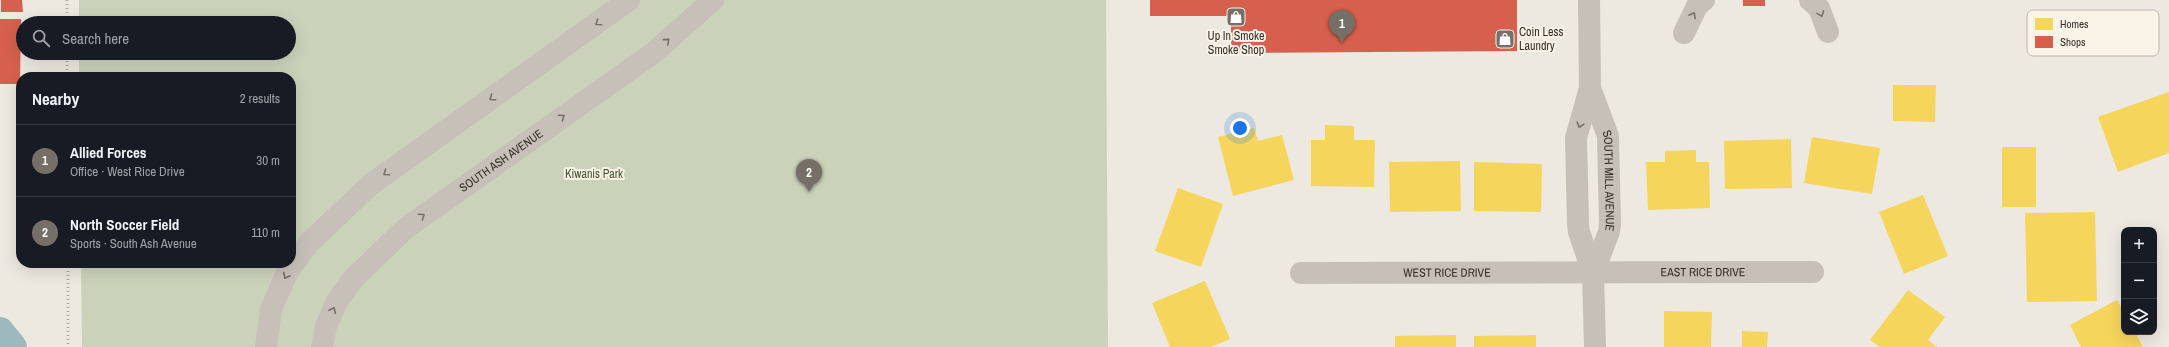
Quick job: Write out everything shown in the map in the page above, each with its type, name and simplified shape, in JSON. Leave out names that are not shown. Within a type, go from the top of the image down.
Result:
[{"type":"street","points":[[296,260],[309,243],[370,185],[629,0]]},
{"type":"street","name":"SOUTH ASH AVENUE","points":[[322,347],[326,326],[337,301],[354,278],[406,228],[652,54],[712,0]]},
{"type":"street","name":"SOUTH MILL AVENUE","points":[[1590,0],[1590,88],[1576,138],[1576,146],[1579,232],[1593,273],[1595,347]]},
{"type":"street","points":[[1684,33],[1697,6],[1704,0]]},
{"type":"street","points":[[1810,0],[1819,8],[1828,32]]},
{"type":"street","name":"SOUTH MILL AVENUE","points":[[1590,88],[1608,136],[1610,224],[1609,232],[1593,273]]},
{"type":"street","points":[[266,347],[271,308],[290,268]]},
{"type":"street","name":"EAST RICE DRIVE","points":[[1593,273],[1813,272]]},
{"type":"street","name":"WEST RICE DRIVE","points":[[1301,273],[1593,273]]},
{"type":"green space","name":"Kiwanis Park","points":[[79,0],[1106,0],[1108,347],[82,347],[81,268],[296,268],[296,72],[79,72],[79,60],[296,60],[296,16],[79,16]]},
{"type":"building: Homes","points":[[1893,85],[1936,85],[1935,122],[1893,121]]},
{"type":"building: Homes","points":[[2169,92],[2169,153],[2118,172],[2098,117]]},
{"type":"building: Homes","points":[[1325,125],[1354,126],[1354,140],[1375,140],[1374,187],[1311,186],[1311,140],[1325,140]]},
{"type":"building: Homes","points":[[1254,128],[1258,141],[1282,135],[1294,180],[1233,196],[1218,137]]},
{"type":"building: Homes","points":[[1812,137],[1880,148],[1872,194],[1804,183]]},
{"type":"building: Homes","points":[[1791,139],[1792,188],[1725,189],[1724,141]]},
{"type":"building: Homes","points":[[2002,147],[2036,147],[2036,207],[2002,207]]},
{"type":"building: Homes","points":[[1696,150],[1696,162],[1709,162],[1710,208],[1648,210],[1646,162],[1665,162],[1665,151]]},
{"type":"building: Homes","points":[[1460,161],[1461,211],[1390,212],[1389,162]]},
{"type":"building: Homes","points":[[1474,162],[1542,164],[1541,212],[1474,211]]},
{"type":"building: Homes","points":[[1178,188],[1223,204],[1201,267],[1155,251]]},
{"type":"building: Homes","points":[[1923,195],[1948,256],[1904,274],[1879,212]]},
{"type":"building: Homes","points":[[2095,212],[2097,301],[2027,302],[2025,213]]},
{"type":"building: Homes","points":[[1205,281],[1230,339],[1211,347],[1170,347],[1152,303]]},
{"type":"building: Homes","points":[[1908,290],[1945,317],[1928,340],[1937,347],[1880,347],[1870,340]]},
{"type":"building: Homes","points":[[2117,300],[2121,307],[2121,335],[2137,335],[2143,347],[2081,347],[2070,325]]},
{"type":"building: Homes","points":[[1664,311],[1712,312],[1711,347],[1664,347]]},
{"type":"building: Homes","points":[[1742,331],[1768,332],[1767,347],[1742,347]]},
{"type":"building: Homes","points":[[1456,335],[1456,347],[1395,347],[1395,336]]},
{"type":"building: Homes","points":[[1536,335],[1536,347],[1474,347],[1474,336]]},
{"type":"building: Shops","points":[[1,0],[22,0],[23,12],[1,12]]},
{"type":"building: Shops","points":[[1150,0],[1517,0],[1517,51],[1231,53],[1231,16],[1150,16]]},
{"type":"building: Shops","points":[[1743,0],[1765,0],[1765,6],[1743,6]]},
{"type":"building: Shops","points":[[0,19],[16,19],[16,60],[20,60],[20,72],[16,72],[16,84],[0,84]]},
{"type":"waterway","points":[[0,331],[13,347]]},
{"type":"railway","points":[[67,0],[67,16]]},
{"type":"railway","points":[[67,60],[67,72]]},
{"type":"railway","points":[[68,268],[68,347]]},
{"type":"place","name":"Up In Smoke Smoke Shop","points":[[1236,17]]},
{"type":"place","name":"Coin Less Laundry","points":[[1505,39]]},
{"type":"place","name":"Allied Forces","points":[[1342,43]]},
{"type":"place","name":"North Soccer Field","points":[[809,192]]}]
